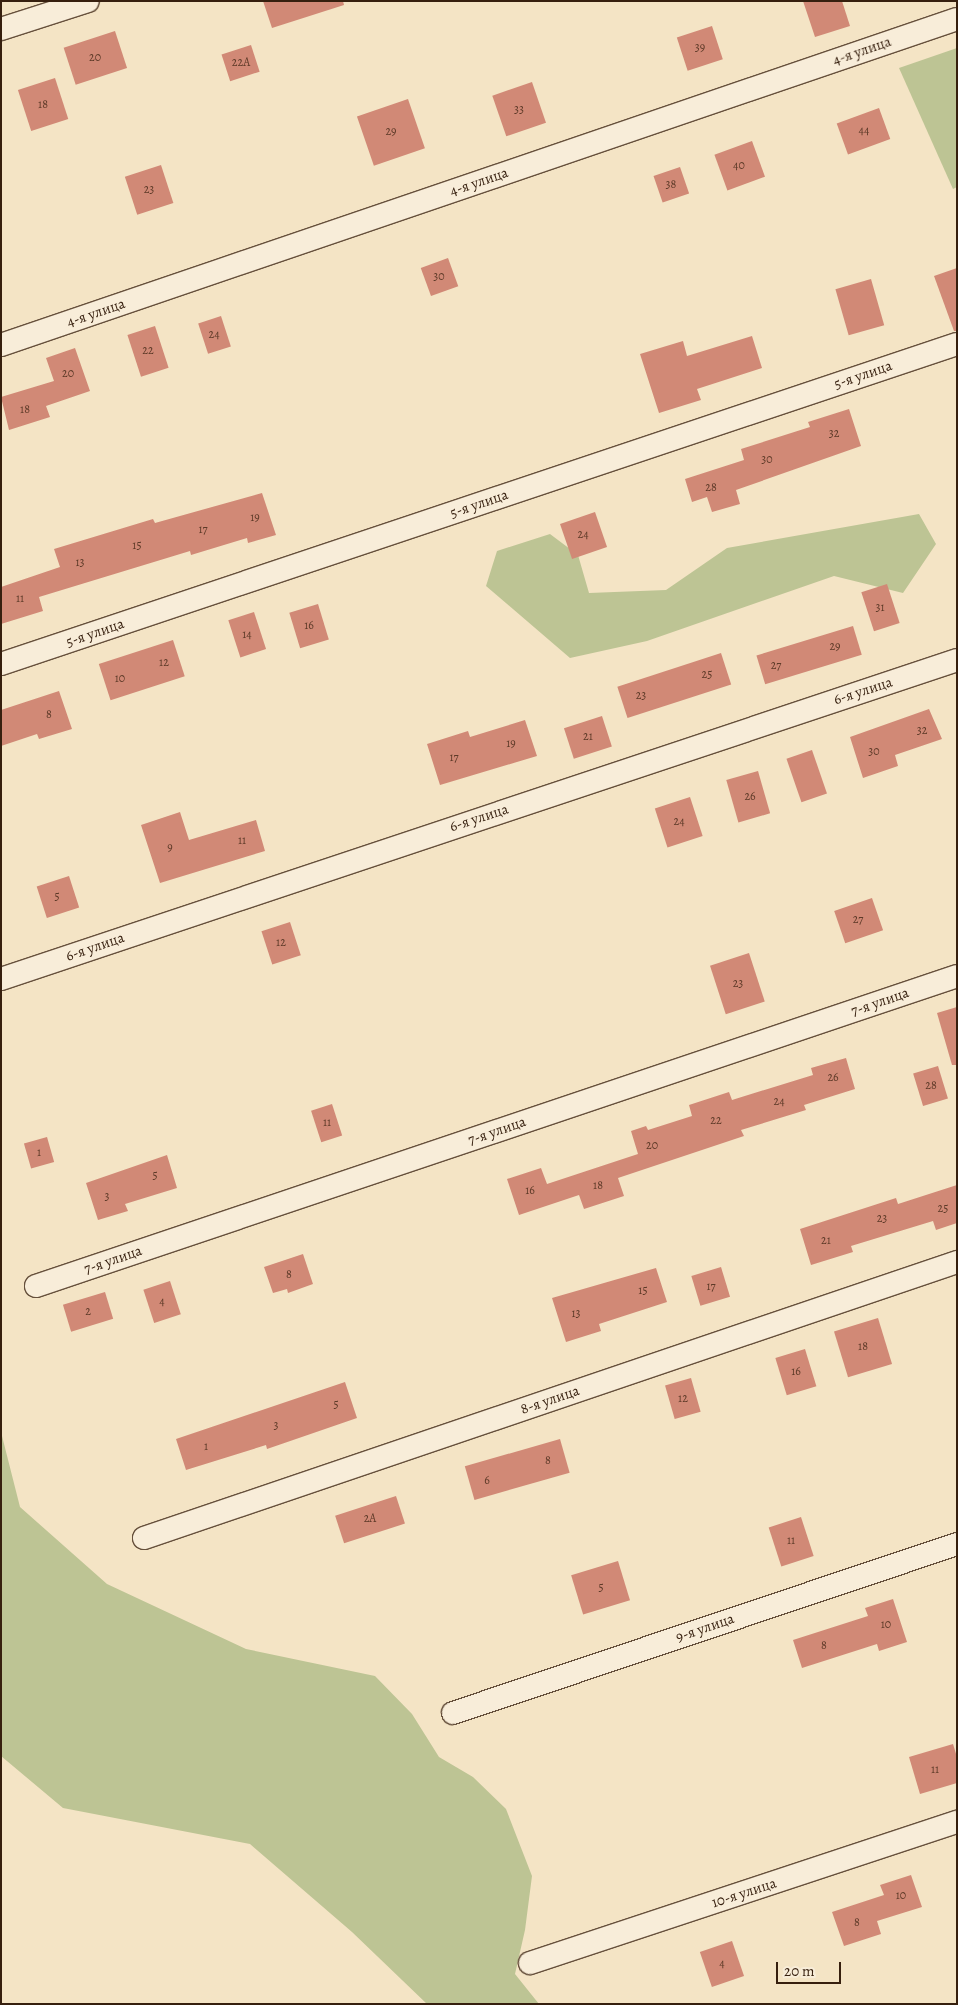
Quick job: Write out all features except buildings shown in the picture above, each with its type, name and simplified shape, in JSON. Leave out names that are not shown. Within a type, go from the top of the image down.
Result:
[{"type":"street","points":[[1,29],[88,1]]},
{"type":"street","name":"4-я улица","points":[[1,345],[957,19]]},
{"type":"street","name":"5-я улица","points":[[1,664],[957,344]]},
{"type":"street","name":"6-я улица","points":[[1,979],[957,660]]},
{"type":"street","name":"7-я улица","points":[[36,1286],[957,976]]},
{"type":"street","name":"8-я улица","points":[[144,1538],[957,1262]]},
{"type":"street","name":"9-я улица","points":[[454,1713],[957,1544]]},
{"type":"street","name":"10-я улица","points":[[530,1963],[957,1822]]},
{"type":"green space","points":[[957,48],[957,187],[953,189],[899,68]]},
{"type":"green space","points":[[919,514],[936,544],[903,593],[834,576],[647,641],[570,658],[486,586],[497,551],[550,534],[578,555],[589,593],[666,590],[727,548]]},
{"type":"green space","points":[[1,1432],[20,1507],[107,1584],[246,1649],[375,1676],[412,1714],[439,1757],[473,1777],[506,1809],[532,1876],[525,1930],[515,1974],[539,2004],[427,2004],[352,1932],[250,1844],[63,1808],[1,1756]]}]
